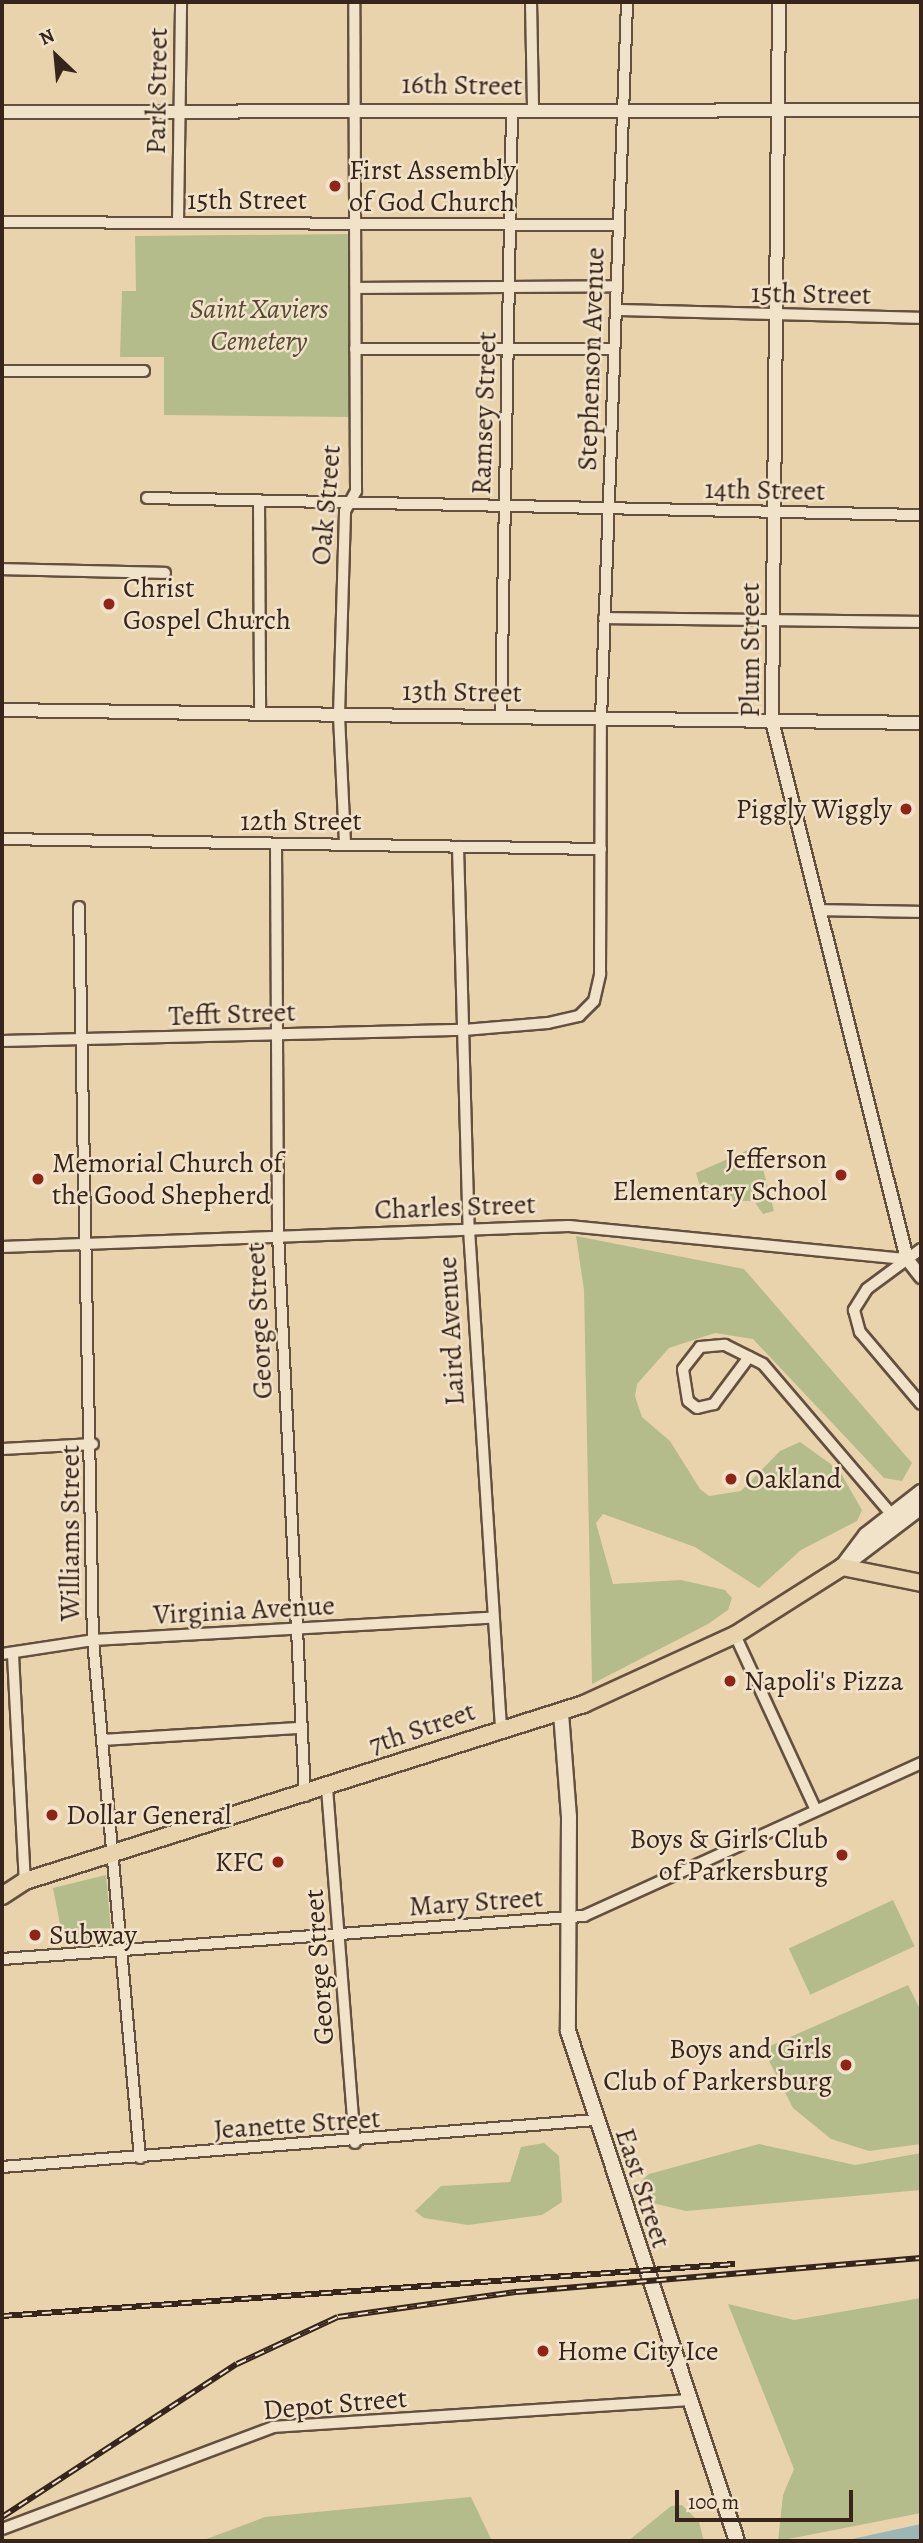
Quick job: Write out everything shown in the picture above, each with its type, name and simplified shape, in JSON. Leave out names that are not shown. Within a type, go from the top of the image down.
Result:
[{"type":"main road","name":"7th Street","points":[[842,1567],[891,1515],[921,1492]]},
{"type":"main road","name":"7th Street","points":[[2,1896],[25,1881],[305,1796],[501,1728],[561,1713],[664,1673],[735,1635],[842,1567],[921,1507]]},
{"type":"main road","points":[[842,1567],[921,1583]]},
{"type":"main road","name":"East Street","points":[[561,1713],[569,1816],[569,2031],[595,2120],[737,2541]]},
{"type":"street","name":"Park Street","points":[[178,223],[181,2]]},
{"type":"street","name":"Oak Street","points":[[345,843],[339,715],[350,502],[356,491],[358,224],[354,2]]},
{"type":"street","points":[[531,2],[533,111]]},
{"type":"street","name":"Stephenson Avenue","points":[[600,919],[601,719],[627,2]]},
{"type":"street","name":"Plum Street","points":[[779,2],[772,721],[908,1259],[921,1277]]},
{"type":"street","name":"16th Street","points":[[2,112],[180,107],[533,111],[779,107],[921,110]]},
{"type":"street","name":"Ramsey Street","points":[[501,717],[512,110]]},
{"type":"street","name":"15th Street","points":[[2,222],[619,225]]},
{"type":"street","points":[[356,288],[617,286]]},
{"type":"street","name":"15th Street","points":[[616,310],[778,317],[921,318]]},
{"type":"street","points":[[355,349],[614,349]]},
{"type":"street","points":[[2,371],[144,371]]},
{"type":"street","name":"14th Street","points":[[147,498],[776,514],[921,515]]},
{"type":"street","points":[[258,500],[260,714]]},
{"type":"street","points":[[2,569],[165,573]]},
{"type":"street","points":[[604,618],[921,622]]},
{"type":"street","name":"13th Street","points":[[2,710],[921,723]]},
{"type":"street","name":"12th Street","points":[[2,839],[601,849]]},
{"type":"street","name":"George Street","points":[[276,844],[278,1234],[305,1796]]},
{"type":"street","name":"Laird Avenue","points":[[458,847],[469,1229],[489,1618],[501,1728]]},
{"type":"street","name":"Williams Street","points":[[79,907],[77,1042],[88,1242],[93,1444],[93,1640],[116,1855],[140,2158]]},
{"type":"street","points":[[819,911],[921,912]]},
{"type":"street","name":"Tefft Street","points":[[2,1041],[77,1042],[464,1030],[579,1016],[594,1001],[600,974],[600,919]]},
{"type":"street","name":"Charles Street","points":[[2,1247],[278,1234],[569,1226],[908,1259]]},
{"type":"street","points":[[921,1249],[867,1289],[854,1310],[860,1332],[921,1404]]},
{"type":"street","points":[[748,1357],[715,1404],[697,1408],[688,1401],[683,1368],[700,1347],[725,1345],[748,1357],[801,1402],[891,1515]]},
{"type":"street","points":[[2,1449],[93,1444]]},
{"type":"street","name":"Virginia Avenue","points":[[7,1655],[93,1640],[296,1631],[489,1618]]},
{"type":"street","points":[[735,1635],[816,1810]]},
{"type":"street","points":[[7,1655],[25,1881]]},
{"type":"street","points":[[103,1740],[301,1728]]},
{"type":"street","name":"Mary Street","points":[[2,1959],[567,1919],[921,1763]]},
{"type":"street","name":"George Street","points":[[327,1788],[355,2144]]},
{"type":"street","name":"Jeanette Street","points":[[2,2167],[355,2144],[595,2120]]},
{"type":"street","name":"Depot Street","points":[[2,2529],[273,2427],[689,2400]]},
{"type":"green space","name":"Saint Xaviers Cemetery","points":[[350,234],[350,417],[164,415],[164,357],[120,357],[122,291],[136,291],[135,236]]},
{"type":"green space","points":[[757,1146],[774,1211],[763,1214],[754,1201],[734,1201],[724,1190],[702,1193],[696,1173]]},
{"type":"green space","points":[[576,1236],[744,1269],[912,1463],[902,1481],[884,1478],[753,1339],[715,1333],[669,1348],[637,1384],[635,1396],[642,1417],[670,1441],[700,1489],[709,1496],[741,1491],[780,1451],[800,1442],[839,1470],[862,1510],[857,1521],[801,1550],[759,1588],[695,1547],[603,1514],[596,1523],[613,1584],[681,1580],[725,1590],[732,1598],[728,1610],[708,1624],[592,1684],[584,1290]]},
{"type":"green space","points":[[106,1875],[111,1932],[105,1941],[64,1944],[53,1888]]},
{"type":"green space","points":[[893,1900],[915,1946],[810,1995],[789,1949]]},
{"type":"green space","name":"Boys and Girls Club of Parkersburg","points":[[908,1985],[921,2011],[921,2144],[869,2151],[831,2139],[793,2108],[763,2049]]},
{"type":"green space","points":[[544,2143],[559,2156],[562,2202],[542,2215],[468,2225],[424,2218],[415,2211],[441,2186],[510,2182],[521,2147]]},
{"type":"green space","points":[[759,2144],[855,2165],[921,2153],[921,2190],[686,2211],[648,2202],[640,2182],[649,2174]]},
{"type":"green space","points":[[921,2298],[921,2513],[778,2541],[783,2495],[794,2469],[728,2304],[794,2320]]},
{"type":"green space","points":[[471,2497],[492,2541],[201,2541],[265,2517]]},
{"type":"green space","points":[[682,2505],[699,2522],[704,2541],[628,2541],[671,2506]]},
{"type":"water","points":[[921,2524],[921,2541],[843,2541]]},
{"type":"railway","points":[[2,2517],[237,2364],[338,2317],[517,2292],[921,2258]]},
{"type":"railway","points":[[2,2316],[735,2264]]},
{"type":"place","name":"First Assembly of God Church","points":[[335,186]]},
{"type":"place","name":"Christ Gospel Church","points":[[109,604]]},
{"type":"place","name":"Piggly Wiggly","points":[[906,809]]},
{"type":"place","name":"Jefferson Elementary School","points":[[841,1175]]},
{"type":"place","name":"Memorial Church of the Good Shepherd","points":[[38,1179]]},
{"type":"place","name":"Oakland","points":[[731,1479]]},
{"type":"place","name":"Napoli's Pizza","points":[[730,1681]]},
{"type":"place","name":"Dollar General","points":[[52,1815]]},
{"type":"place","name":"Boys & Girls Club of Parkersburg","points":[[842,1855]]},
{"type":"place","name":"KFC","points":[[278,1862]]},
{"type":"place","name":"Subway","points":[[35,1935]]},
{"type":"place","name":"Boys and Girls Club of Parkersburg","points":[[846,2065]]},
{"type":"place","name":"Home City Ice","points":[[543,2351]]}]
